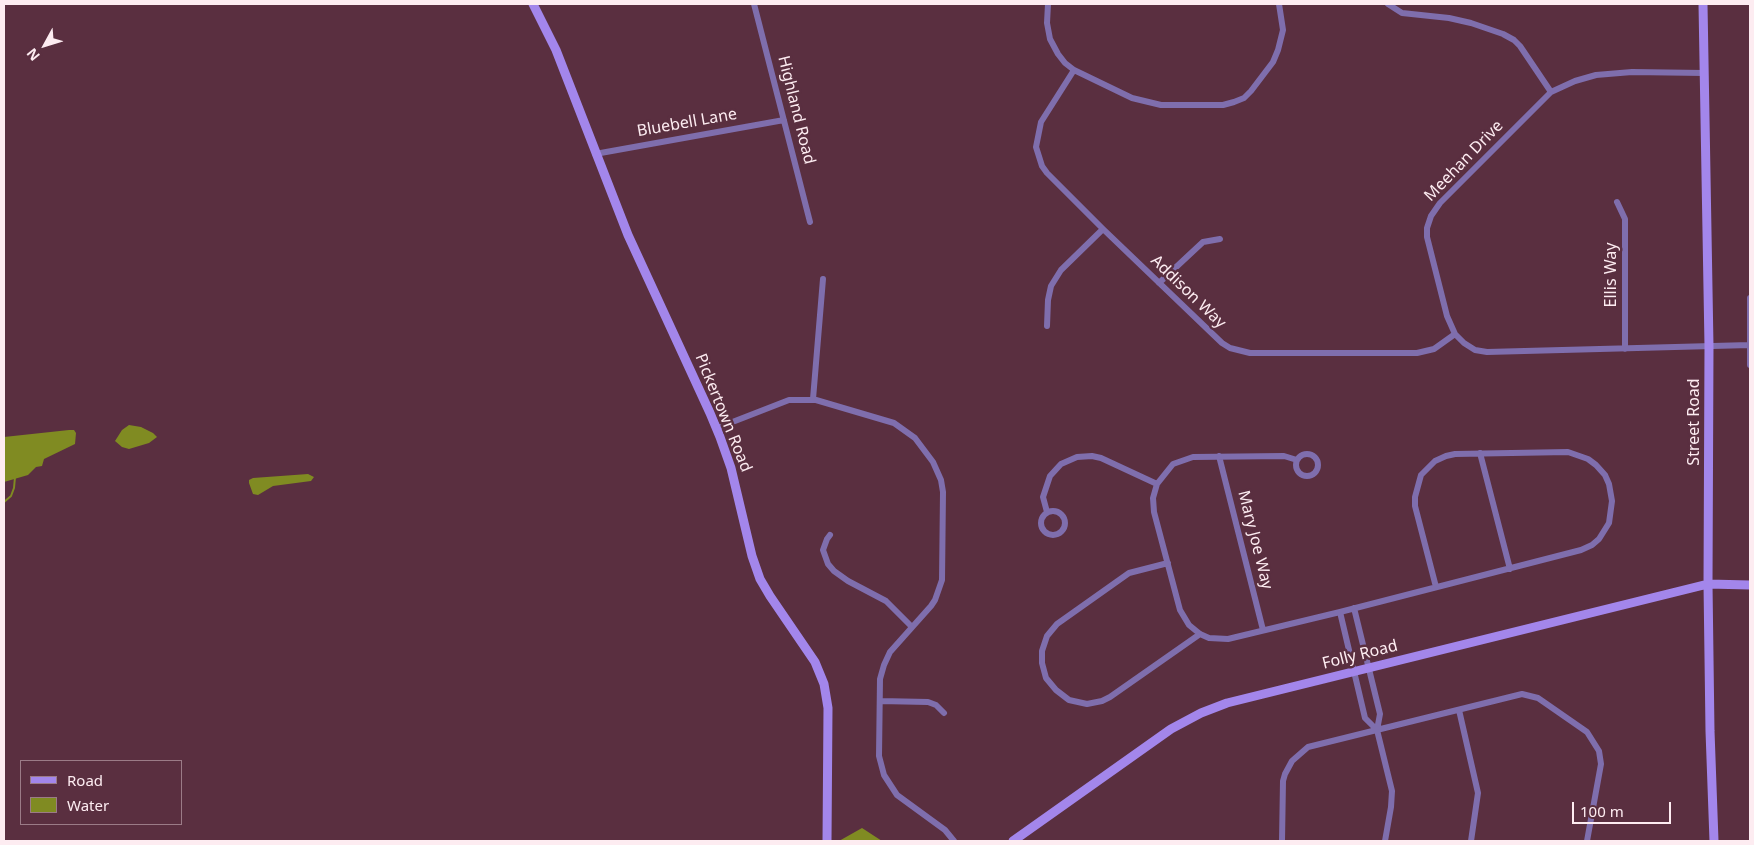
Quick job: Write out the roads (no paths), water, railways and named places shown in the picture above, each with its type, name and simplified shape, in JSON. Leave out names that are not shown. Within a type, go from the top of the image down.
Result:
[{"type":"street","name":"Pickertown Road","points":[[533,4],[556,50],[628,235],[717,428],[731,468],[752,556],[760,578],[815,662],[824,684],[828,708],[826,841]]},
{"type":"street","name":"Highland Road","points":[[754,4],[810,222]]},
{"type":"street","points":[[1048,4],[1047,23],[1052,45],[1074,70],[1132,98],[1150,103],[1222,105],[1234,102],[1252,91],[1273,62],[1283,30],[1279,4]]},
{"type":"street","points":[[1388,4],[1402,13],[1449,18],[1471,23],[1508,37],[1520,46],[1551,92]]},
{"type":"street","name":"Street Road","points":[[1703,4],[1710,346],[1708,584],[1714,841]]},
{"type":"street","name":"Addison Way","points":[[1074,70],[1041,122],[1036,147],[1038,157],[1047,173],[1222,343],[1230,348],[1250,354],[1417,353],[1434,349],[1455,334]]},
{"type":"street","name":"Meehan Drive","points":[[1704,73],[1632,72],[1596,75],[1575,81],[1551,92],[1440,203],[1431,216],[1427,228],[1427,237],[1447,316],[1455,334],[1475,350],[1487,352],[1750,345]]},
{"type":"street","name":"Bluebell Lane","points":[[595,154],[784,120]]},
{"type":"street","name":"Ellis Way","points":[[1617,202],[1625,219],[1626,349]]},
{"type":"street","points":[[1047,326],[1048,300],[1051,286],[1061,270],[1104,229]]},
{"type":"street","points":[[1160,284],[1203,242],[1220,239]]},
{"type":"street","points":[[813,400],[823,279]]},
{"type":"street","points":[[1750,298],[1750,365]]},
{"type":"street","points":[[717,428],[789,400],[813,400],[894,423],[915,438],[926,450],[938,472],[943,492],[942,580],[935,600],[886,658],[880,679],[879,756],[888,783],[897,795],[945,830],[954,841]]},
{"type":"street","points":[[1297,460],[1284,456],[1193,457],[1180,461],[1167,471],[1156,484],[1153,498],[1154,507],[1180,610],[1189,625],[1200,634],[1210,638],[1228,639],[1340,612],[1581,550],[1599,539],[1608,523],[1612,501],[1611,491],[1601,470],[1588,459],[1568,452],[1455,454],[1440,458],[1427,468],[1418,481],[1415,506],[1436,587]]},
{"type":"street","points":[[1480,453],[1510,569]]},
{"type":"street","name":"Mary Joe Way","points":[[1220,456],[1263,630]]},
{"type":"street","points":[[1047,512],[1043,497],[1050,476],[1061,464],[1077,457],[1101,458],[1156,484]]},
{"type":"street","points":[[830,535],[823,550],[828,564],[834,571],[848,581],[886,601],[912,627]]},
{"type":"street","points":[[1168,563],[1129,573],[1057,624],[1047,636],[1042,651],[1042,663],[1046,678],[1056,690],[1069,700],[1087,704],[1102,701],[1200,634]]},
{"type":"street","name":"Folly Road","points":[[1013,841],[1151,743],[1186,721],[1227,703],[1245,697],[1369,669],[1708,584],[1750,585]]},
{"type":"street","points":[[1354,608],[1380,714],[1376,730]]},
{"type":"street","points":[[1340,612],[1365,718],[1376,730],[1392,791],[1385,841]]},
{"type":"street","points":[[1282,841],[1284,781],[1292,760],[1308,747],[1522,694],[1538,698],[1587,732],[1599,750],[1601,764],[1587,841]]},
{"type":"street","points":[[880,701],[928,702],[936,705],[944,713]]},
{"type":"street","points":[[1459,710],[1478,793],[1471,841]]},
{"type":"water","points":[[129,425],[141,427],[157,437],[149,443],[129,449],[122,447],[115,441],[122,430]]},
{"type":"water","points":[[74,430],[76,433],[75,444],[44,459],[42,466],[36,467],[28,475],[4,482],[4,437]]},
{"type":"water","points":[[308,474],[314,477],[311,481],[273,486],[258,495],[253,494],[249,483],[249,480],[253,478]]},
{"type":"water","points":[[862,828],[882,841],[839,841]]},
{"type":"waterway","points":[[4,502],[11,496],[15,477]]}]
